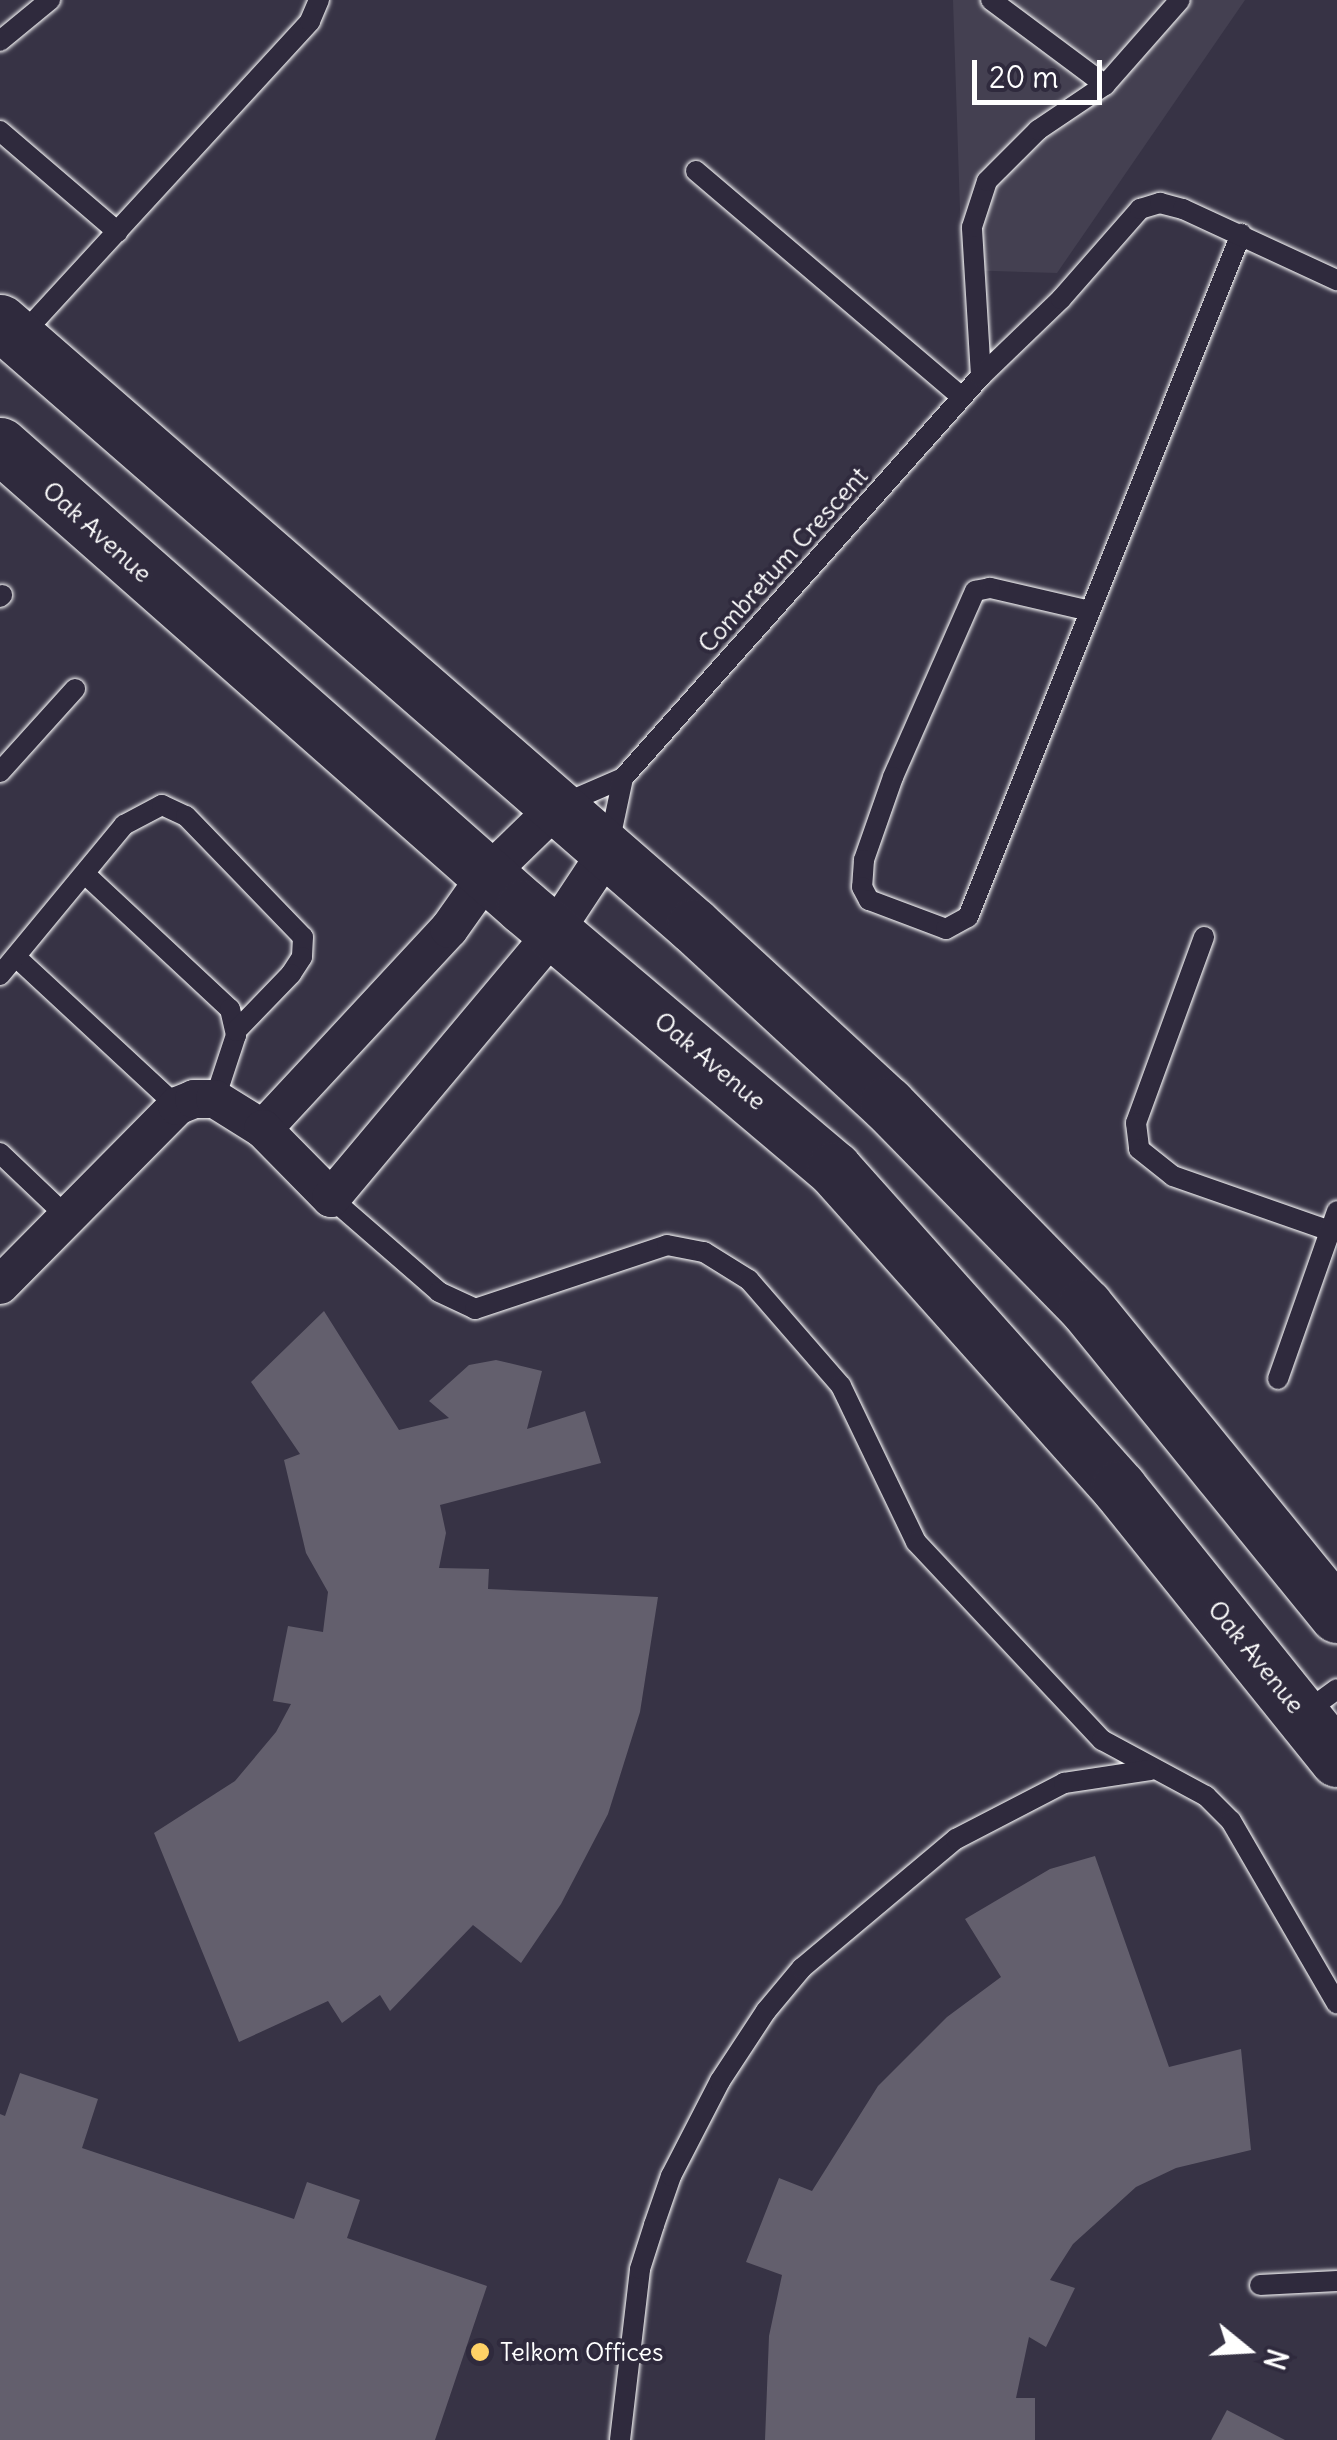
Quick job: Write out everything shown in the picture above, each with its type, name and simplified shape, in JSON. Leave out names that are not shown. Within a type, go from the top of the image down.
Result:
[{"type":"street","points":[[9,330],[557,807],[887,1104],[1085,1306],[1337,1615]]},
{"type":"street","name":"Oak Avenue","points":[[0,445],[554,932],[834,1169],[1118,1488],[1320,1702],[1337,1759]]},
{"type":"street","points":[[262,1129],[449,928],[488,874],[557,807]]},
{"type":"street","points":[[0,1285],[177,1106],[215,1100],[262,1129],[332,1198],[554,932],[607,852]]},
{"type":"lane","points":[[0,41],[50,0]]},
{"type":"lane","points":[[9,330],[118,232],[310,22],[319,0]]},
{"type":"lane","points":[[991,0],[1105,84]]},
{"type":"lane","points":[[980,376],[972,227],[986,181],[1038,130],[1105,84],[1180,0]]},
{"type":"lane","points":[[0,131],[118,232]]},
{"type":"lane","points":[[696,171],[962,398]]},
{"type":"lane","name":"Combretum Crescent","points":[[557,807],[623,778],[980,376],[1148,205],[1183,210],[1241,234]]},
{"type":"lane","points":[[1090,611],[990,588],[975,592],[870,844],[862,887],[869,900],[946,929],[968,916],[1241,234],[1337,280]]},
{"type":"lane","points":[[0,772],[76,689]]},
{"type":"lane","name":"Combretum Crescent","points":[[607,852],[623,778]]},
{"type":"lane","points":[[0,975],[124,824],[162,805],[186,816],[300,928],[302,957],[236,1031],[215,1100]]},
{"type":"lane","points":[[85,874],[230,1008],[236,1031]]},
{"type":"lane","points":[[1204,937],[1136,1124],[1138,1149],[1172,1176],[1332,1220],[1278,1378]]},
{"type":"lane","points":[[16,957],[177,1106]]},
{"type":"lane","points":[[0,1153],[65,1215]]},
{"type":"lane","points":[[332,1198],[439,1292],[475,1309],[667,1245],[704,1252],[748,1280],[841,1386],[916,1542],[1080,1720],[1154,1770],[1206,1796],[1230,1821],[1337,2004]]},
{"type":"lane","points":[[620,2440],[640,2268],[665,2193],[720,2082],[766,2011],[802,1968],[956,1839],[1064,1783],[1154,1770]]},
{"type":"lane","points":[[1260,2285],[1337,2282]]},
{"type":"shaded area","points":[[953,0],[1245,0],[1057,273],[962,270]]},
{"type":"building","points":[[324,1311],[399,1430],[449,1418],[429,1401],[469,1365],[496,1360],[542,1371],[527,1429],[585,1411],[601,1463],[440,1505],[446,1533],[439,1568],[489,1569],[488,1589],[658,1597],[640,1712],[608,1814],[561,1904],[521,1963],[473,1925],[390,2011],[380,1995],[342,2023],[328,2001],[239,2042],[154,1833],[235,1781],[276,1732],[291,1704],[273,1701],[288,1626],[323,1632],[328,1592],[306,1553],[284,1460],[300,1454],[251,1382]]},
{"type":"building","points":[[1095,1856],[1169,2067],[1241,2049],[1251,2150],[1176,2168],[1136,2187],[1073,2244],[1050,2280],[1075,2288],[1046,2347],[1029,2337],[1016,2398],[1035,2398],[1035,2440],[765,2440],[769,2336],[782,2275],[746,2262],[779,2178],[812,2191],[878,2086],[947,2017],[1001,1977],[965,1919],[1050,1869]]},
{"type":"building","points":[[20,2073],[98,2099],[82,2148],[294,2219],[307,2182],[360,2200],[347,2238],[487,2286],[435,2440],[0,2440],[0,2114],[5,2116]]},
{"type":"building","points":[[1227,2410],[1285,2440],[1211,2440]]},
{"type":"place","name":"Telkom Offices","points":[[480,2352]]}]
